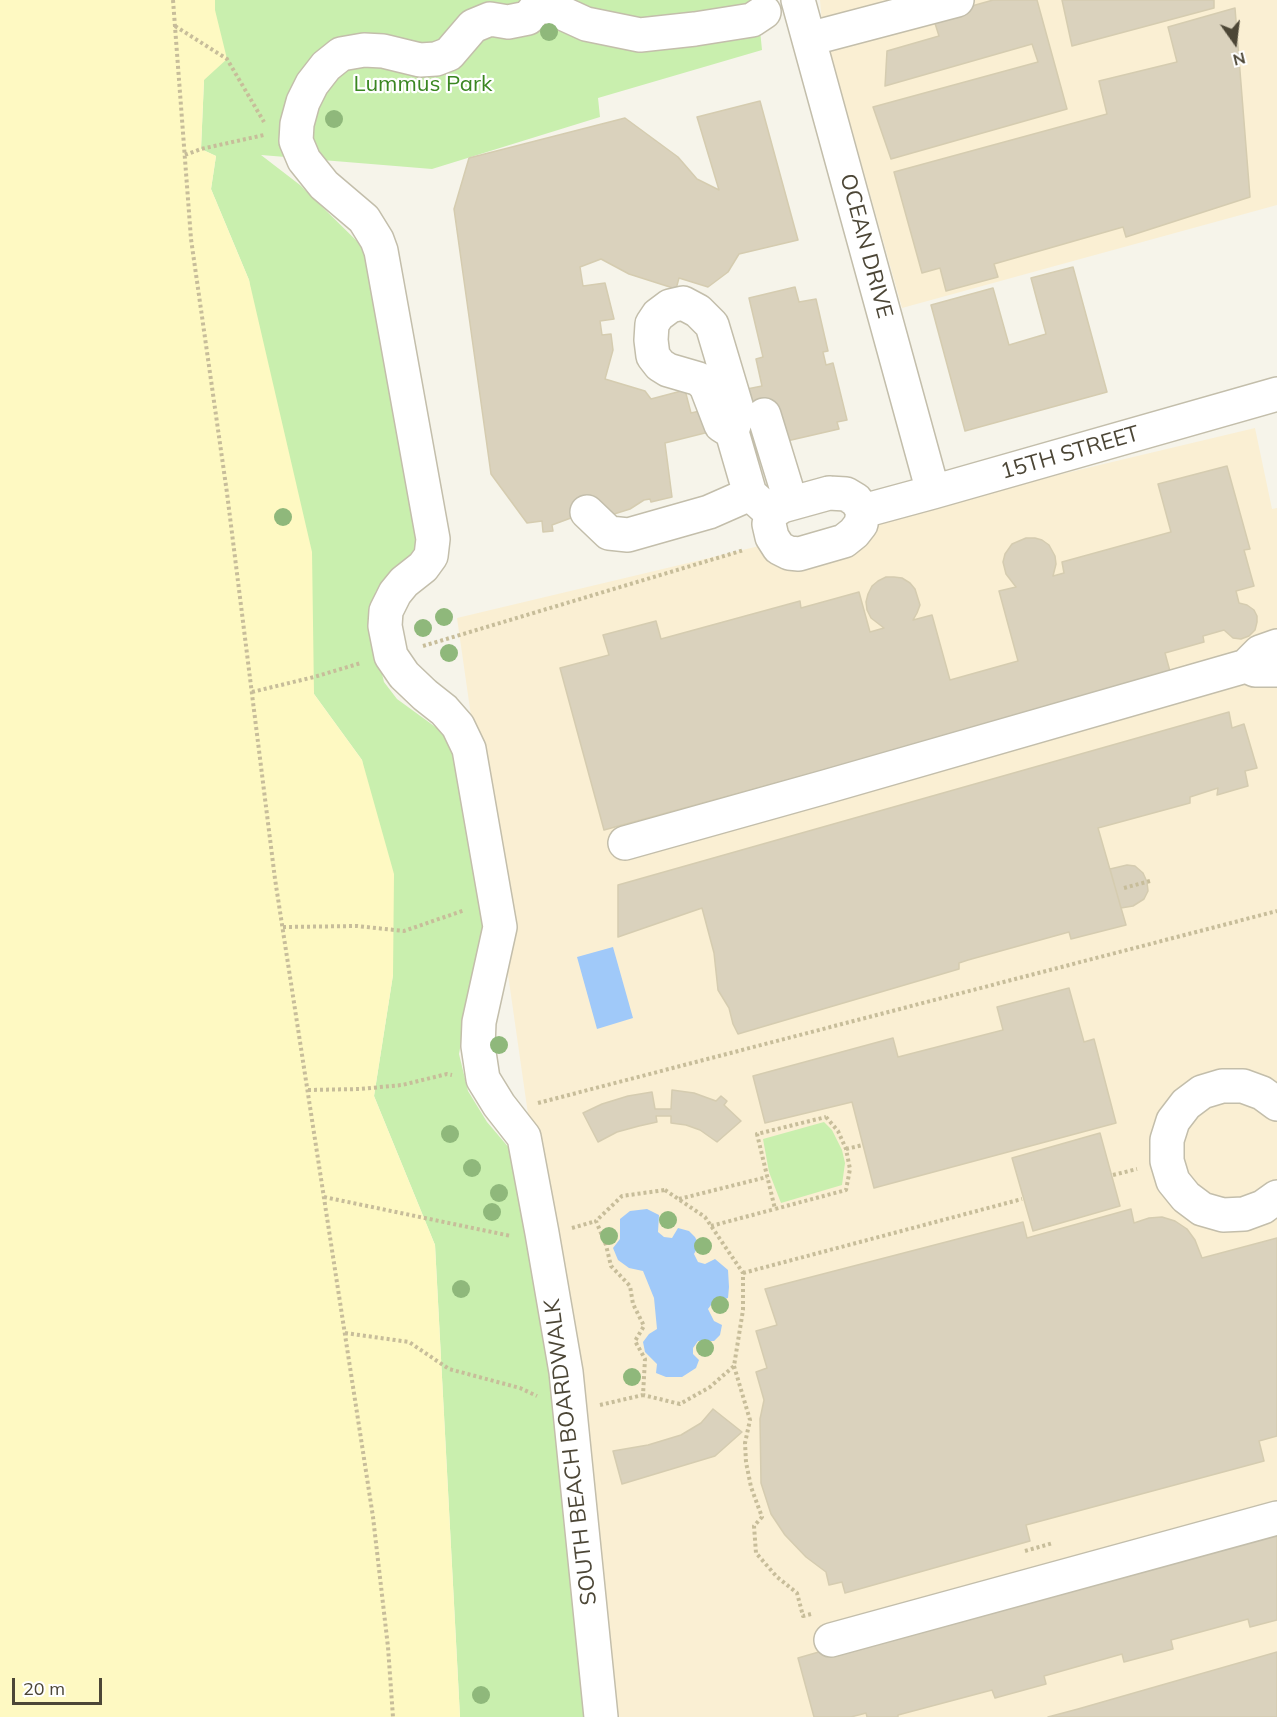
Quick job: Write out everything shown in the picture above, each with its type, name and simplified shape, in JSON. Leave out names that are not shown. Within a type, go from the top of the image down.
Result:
[{"type":"street","name":"OCEAN DRIVE","points":[[798,0],[933,492]]},
{"type":"street","points":[[809,39],[957,0]]},
{"type":"street","points":[[283,137],[297,124],[303,102],[312,84],[326,66],[342,54],[374,50],[420,60],[436,59],[449,54],[473,26],[490,19],[508,22],[528,18],[540,1],[586,24],[640,35],[752,20],[764,12]]},
{"type":"street","name":"SOUTH BEACH BOARDWALK","points":[[283,137],[324,185],[364,219],[381,251],[433,539],[431,556],[423,567],[404,582],[395,593],[386,611],[385,626],[392,656],[404,675],[444,710],[458,726],[468,749],[500,927],[479,1022],[478,1046],[483,1079],[524,1137],[542,1233],[566,1372],[601,1717]]},
{"type":"street","name":"15TH STREET","points":[[863,511],[1277,394]]},
{"type":"street","points":[[587,512],[609,533],[628,535],[709,512],[771,504],[829,493],[846,494],[856,500],[863,511],[861,524],[844,540],[799,554],[789,553],[779,548],[772,537],[769,524],[771,504],[764,415]]},
{"type":"street","points":[[732,432],[771,504]]},
{"type":"street","points":[[625,843],[1262,668],[1260,652],[1277,646]]},
{"type":"street","points":[[1277,1104],[1262,1093],[1243,1086],[1222,1086],[1202,1092],[1186,1104],[1173,1121],[1167,1140],[1167,1161],[1173,1181],[1186,1197],[1203,1209],[1223,1215],[1244,1214],[1263,1207],[1277,1197]]},
{"type":"street","points":[[823,1626],[1277,1518]]},
{"type":"path","points":[[173,0],[191,239],[227,494],[283,927],[373,1517],[388,1647],[393,1717]]},
{"type":"path","points":[[175,26],[227,59],[283,137],[201,149],[185,155]]},
{"type":"path","points":[[252,692],[392,656],[749,548]]},
{"type":"path","points":[[1124,888],[1150,881]]},
{"type":"path","points":[[283,927],[357,926],[404,931],[453,915],[495,896]]},
{"type":"path","points":[[505,1112],[1277,911]]},
{"type":"path","points":[[308,1090],[402,1085],[447,1074],[483,1079]]},
{"type":"path","points":[[711,1226],[776,1209],[846,1190],[850,1169],[846,1149],[838,1131],[826,1117],[757,1134],[776,1209]]},
{"type":"path","points":[[846,1149],[863,1144]]},
{"type":"path","points":[[679,1199],[768,1177]]},
{"type":"path","points":[[324,1197],[474,1227],[508,1237],[542,1233],[596,1221],[622,1196],[665,1190],[705,1217],[743,1273],[743,1310],[734,1366],[750,1420],[745,1443],[746,1462],[751,1487],[762,1517],[754,1526],[756,1553],[777,1577],[797,1593],[804,1616],[823,1626]]},
{"type":"path","points":[[743,1273],[1022,1199]]},
{"type":"path","points":[[596,1221],[612,1266],[630,1286],[633,1304],[644,1326],[635,1341],[645,1359],[643,1395]]},
{"type":"path","points":[[345,1334],[409,1342],[449,1369],[520,1388],[570,1413],[643,1395],[680,1404],[710,1387],[734,1366]]},
{"type":"path","points":[[1019,1553],[1053,1543]]},
{"type":"shaded area","points":[[820,0],[1277,0],[1277,205],[902,308],[822,23]]},
{"type":"shaded area","points":[[1255,428],[1272,509],[1277,508],[1277,1717],[613,1717],[457,618]]},
{"type":"green space","name":"Lummus Park","points":[[215,0],[757,0],[762,50],[598,98],[600,117],[432,169],[261,155],[300,185],[367,251],[421,541],[400,568],[376,591],[369,620],[384,682],[397,699],[452,739],[486,913],[459,1054],[468,1091],[487,1122],[516,1156],[558,1431],[585,1717],[460,1717],[435,1245],[374,1096],[393,975],[362,760],[314,694],[249,280],[211,189],[216,156],[201,149],[204,80]]},
{"type":"green space","points":[[824,1122],[832,1130],[842,1150],[845,1163],[842,1185],[781,1203],[769,1172],[763,1139]]},
{"type":"sand","points":[[0,0],[215,0],[215,10],[227,59],[204,80],[201,149],[216,156],[211,189],[249,280],[312,552],[314,694],[362,760],[394,874],[393,975],[374,1096],[435,1245],[460,1717],[0,1717]]},
{"type":"water","points":[[613,947],[633,1018],[597,1029],[577,957]]},
{"type":"water","points":[[647,1209],[659,1215],[658,1232],[664,1237],[672,1238],[678,1228],[689,1231],[699,1245],[694,1254],[698,1262],[705,1264],[715,1259],[728,1270],[728,1298],[714,1301],[708,1309],[714,1321],[722,1325],[720,1335],[714,1341],[698,1341],[693,1348],[693,1354],[699,1360],[696,1368],[682,1377],[666,1377],[656,1373],[657,1364],[645,1352],[643,1342],[657,1329],[654,1298],[643,1271],[629,1268],[618,1260],[613,1248],[620,1239],[620,1219],[630,1211]]},
{"type":"building","points":[[993,0],[1037,0],[1067,109],[891,159],[873,107],[1038,62],[1032,44],[885,86],[887,51],[939,36],[933,17]]},
{"type":"building","points":[[1062,0],[1214,0],[1214,8],[1072,46]]},
{"type":"building","points":[[1235,8],[1250,197],[1126,237],[1123,227],[994,264],[998,277],[946,291],[940,268],[922,273],[894,172],[1107,114],[1099,81],[1177,62],[1168,27]]},
{"type":"building","points":[[760,101],[798,240],[739,254],[728,272],[708,287],[679,278],[676,289],[629,274],[601,259],[580,267],[583,286],[605,283],[614,319],[600,321],[602,335],[611,334],[613,350],[605,379],[645,391],[651,399],[685,390],[691,413],[704,410],[709,432],[665,443],[672,497],[651,502],[650,499],[644,500],[630,509],[611,515],[587,512],[552,525],[553,531],[543,532],[542,521],[527,523],[491,474],[454,209],[469,158],[625,118],[678,157],[697,179],[719,190],[697,117]]},
{"type":"building","points":[[1073,267],[1107,392],[965,431],[931,305],[993,288],[1009,345],[1046,334],[1031,278]]},
{"type":"building","points":[[795,287],[799,302],[816,299],[828,351],[823,352],[826,365],[833,363],[847,420],[837,422],[839,429],[787,441],[749,419],[742,390],[762,386],[756,359],[763,357],[749,298]]},
{"type":"building","points":[[1227,466],[1250,549],[1244,550],[1254,586],[1236,591],[1239,603],[1254,610],[1257,616],[1255,630],[1249,636],[1241,639],[1233,638],[1224,630],[1203,636],[1204,642],[1165,653],[1171,675],[604,830],[560,668],[609,655],[603,635],[656,621],[661,639],[800,601],[801,608],[859,592],[870,632],[884,628],[871,618],[867,610],[866,602],[872,586],[886,577],[902,578],[915,589],[920,605],[913,620],[932,615],[950,680],[1018,661],[999,591],[1016,587],[1006,574],[1003,562],[1012,544],[1026,538],[1042,540],[1049,545],[1055,556],[1053,576],[1064,573],[1062,562],[1171,532],[1158,484]]},
{"type":"building","points":[[1229,712],[1232,728],[1244,724],[1257,768],[1245,771],[1248,786],[1217,795],[1218,788],[1190,797],[1190,803],[1098,828],[1126,925],[1071,939],[1069,932],[968,960],[959,963],[959,969],[738,1034],[729,1008],[718,990],[714,953],[702,908],[618,937],[618,885]]},
{"type":"building","points":[[1127,865],[1135,866],[1143,873],[1148,891],[1144,899],[1133,906],[1121,908],[1110,869]]},
{"type":"building","points":[[1069,988],[1084,1042],[1094,1039],[1116,1123],[874,1188],[852,1102],[765,1123],[753,1076],[893,1038],[898,1057],[1003,1030],[997,1007]]},
{"type":"building","points":[[672,1090],[694,1093],[716,1101],[721,1096],[727,1101],[724,1105],[741,1121],[717,1142],[700,1130],[671,1123],[671,1116],[656,1116],[657,1122],[617,1132],[598,1142],[583,1113],[628,1096],[652,1092],[655,1109],[671,1109]]},
{"type":"building","points":[[1100,1133],[1120,1206],[1033,1231],[1012,1158]]},
{"type":"building","points":[[1131,1209],[1134,1223],[1162,1217],[1175,1221],[1187,1229],[1195,1240],[1202,1258],[1277,1238],[1277,1436],[1259,1441],[1264,1461],[1026,1525],[1030,1541],[845,1593],[842,1582],[829,1585],[826,1572],[806,1557],[785,1535],[771,1514],[761,1483],[760,1419],[764,1400],[756,1372],[767,1368],[756,1331],[777,1325],[765,1289],[1023,1222],[1027,1238]]},
{"type":"building","points":[[713,1409],[742,1432],[715,1456],[622,1484],[613,1451],[648,1445],[681,1435],[701,1423]]},
{"type":"building","points":[[1277,1520],[1277,1620],[1250,1627],[1248,1619],[1171,1640],[1173,1649],[1124,1662],[1122,1654],[1044,1676],[1046,1684],[995,1698],[992,1690],[898,1715],[898,1717],[867,1717],[866,1713],[851,1717],[814,1717],[798,1658]]},
{"type":"building","points":[[1277,1652],[1277,1717],[1048,1717],[1078,1709]]}]
